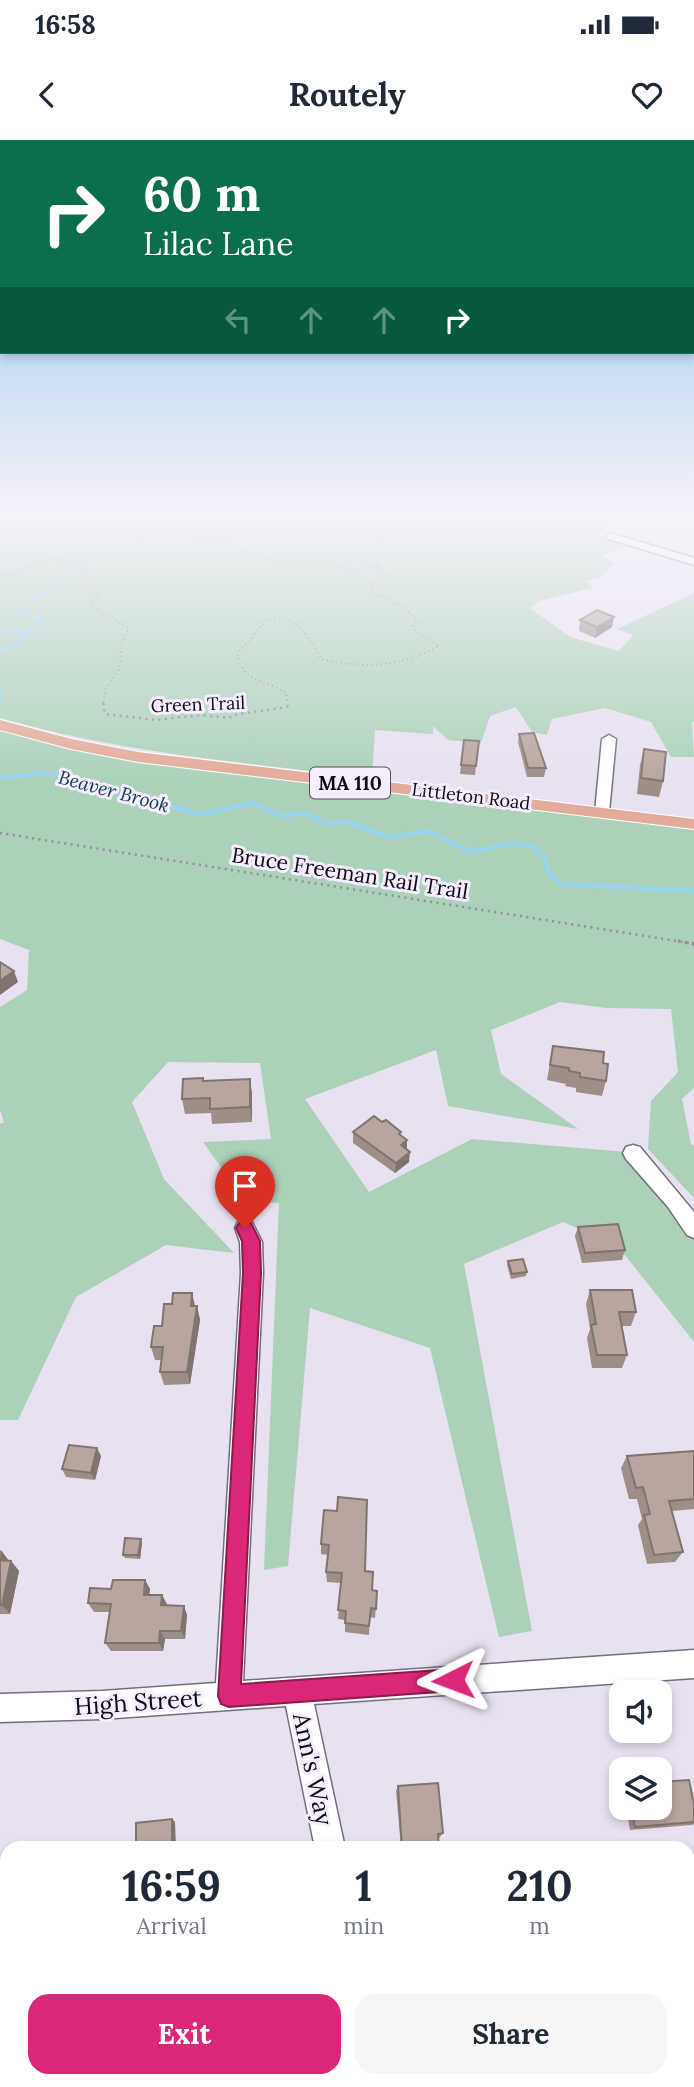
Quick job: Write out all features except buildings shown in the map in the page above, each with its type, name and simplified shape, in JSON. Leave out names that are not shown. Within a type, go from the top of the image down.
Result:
[{"type":"main road","name":"Littleton Road","points":[[4,727],[138,757],[694,824]]},
{"type":"street","points":[[602,812],[609,739]]},
{"type":"street","points":[[633,1153],[675,1201],[694,1229]]},
{"type":"street","points":[[229,1696],[252,1273],[251,1241],[245,1228]]},
{"type":"street","name":"High Street","points":[[0,1708],[102,1705],[694,1664]]},
{"type":"street","name":"Ann's Way","points":[[297,1691],[329,1841]]},
{"type":"path","name":"Green Trail","points":[[91,605],[94,611],[119,618],[128,628],[121,651],[120,667],[109,681],[101,702],[104,713],[155,720],[202,715],[229,718],[233,715],[244,716],[287,707],[289,702],[286,693],[244,671],[238,658],[238,653],[252,639],[257,628],[274,618],[298,622],[310,636],[321,659],[336,664],[396,664],[439,646],[418,633],[413,626],[417,621],[402,605]]},
{"type":"path","name":"Bruce Freeman Rail Trail","points":[[0,833],[694,944]]},
{"type":"green space","points":[[0,605],[534,605],[530,608],[570,637],[619,651],[633,635],[617,629],[669,605],[694,605],[694,757],[671,757],[651,722],[605,708],[552,719],[547,735],[532,732],[516,707],[490,716],[481,743],[448,740],[433,726],[433,734],[375,730],[372,778],[138,748],[0,718]]},
{"type":"green space","points":[[0,725],[71,744],[694,824],[694,1088],[682,1099],[691,1144],[694,1146],[694,1198],[648,1149],[651,1101],[678,1072],[671,1009],[606,1008],[560,1002],[491,1030],[501,1074],[578,1129],[448,1106],[436,1050],[305,1099],[369,1192],[472,1139],[627,1152],[694,1229],[694,1342],[617,1245],[563,1222],[464,1264],[532,1631],[499,1637],[430,1348],[310,1308],[288,1566],[264,1570],[279,1203],[245,1201],[203,1142],[271,1139],[260,1063],[168,1062],[132,1102],[164,1179],[234,1253],[166,1245],[76,1297],[18,1420],[0,1420],[0,1124],[4,1122],[0,1110],[0,1007],[27,990],[29,950],[0,939]]},
{"type":"waterway","points":[[25,633],[39,625],[42,619],[23,612],[29,605]]},
{"type":"waterway","name":"Beaver Brook","points":[[0,628],[25,633]]},
{"type":"waterway","name":"Beaver Brook","points":[[0,651],[16,646],[27,636],[25,633]]},
{"type":"waterway","name":"Beaver Brook","points":[[0,690],[0,700]]},
{"type":"waterway","name":"Beaver Brook","points":[[0,777],[50,773],[71,777],[134,801],[146,798],[192,813],[209,813],[252,803],[281,816],[305,813],[328,824],[345,822],[391,837],[428,831],[471,852],[511,843],[532,846],[545,859],[549,875],[562,884],[694,891]]},
{"type":"route","points":[[245,1228],[251,1241],[252,1273],[229,1696],[453,1680]]}]
